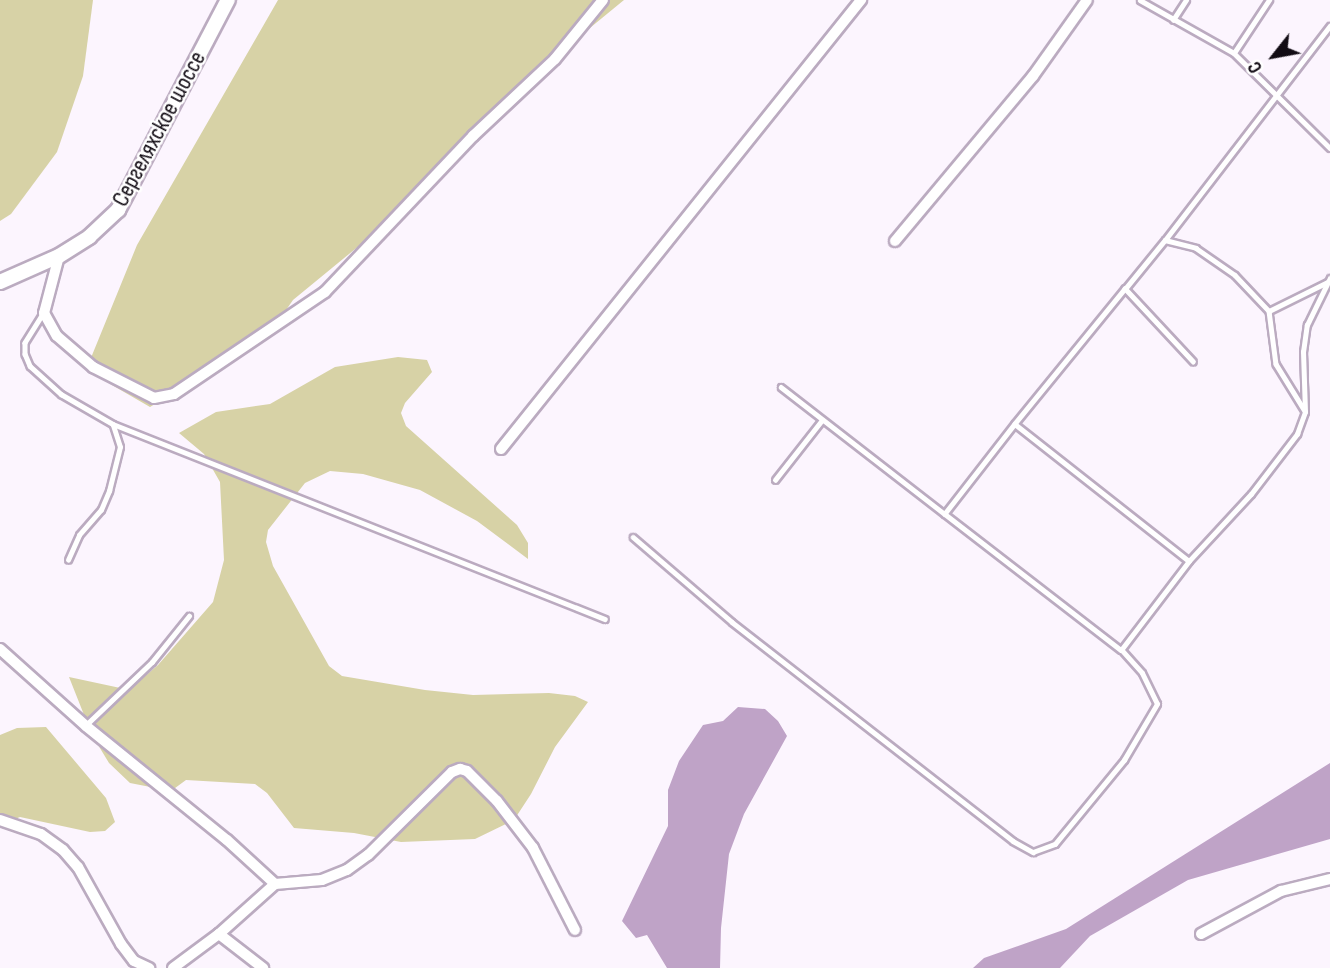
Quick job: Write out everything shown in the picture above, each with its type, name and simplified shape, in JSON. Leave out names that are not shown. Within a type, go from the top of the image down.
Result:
[{"type":"main road","name":"Сергеляхское шоссе","points":[[0,282],[59,256],[89,237],[118,211],[228,0]]},
{"type":"street","points":[[59,256],[44,313],[58,336],[93,367],[154,398],[174,394],[325,292],[473,136],[555,59],[603,0]]},
{"type":"street","points":[[501,449],[861,0]]},
{"type":"street","points":[[895,241],[1033,76],[1087,0]]},
{"type":"street","points":[[0,649],[86,726],[228,840],[275,884]]},
{"type":"street","points":[[173,968],[219,934],[275,884],[322,880],[347,870],[368,855],[452,772],[460,769],[467,771],[497,801],[533,848],[575,930]]},
{"type":"street","points":[[0,820],[41,834],[62,849],[78,867],[121,944],[134,961],[149,968]]},
{"type":"street","points":[[1201,934],[1281,891],[1330,879]]},
{"type":"street","points":[[219,934],[262,968]]},
{"type":"lane","points":[[1140,0],[1234,53],[1330,148]]},
{"type":"lane","points":[[1173,20],[1185,0]]},
{"type":"lane","points":[[1234,53],[1269,0]]},
{"type":"lane","points":[[945,514],[1165,240],[1330,26]]},
{"type":"lane","points":[[1165,240],[1196,248],[1235,275],[1269,311],[1276,365],[1305,412]]},
{"type":"lane","points":[[1269,311],[1329,280]]},
{"type":"lane","points":[[1121,650],[1189,561],[1251,494],[1297,434],[1305,412],[1303,352],[1307,325],[1329,280]]},
{"type":"lane","points":[[1125,289],[1193,362]]},
{"type":"lane","points":[[44,313],[25,343],[25,354],[30,366],[61,394],[113,424],[605,619]]},
{"type":"lane","points":[[633,537],[732,622],[1013,841],[1033,852],[1055,844],[1124,760],[1157,704],[1142,673],[1121,650],[781,387]]},
{"type":"lane","points":[[775,480],[822,420]]},
{"type":"lane","points":[[68,560],[79,535],[101,510],[109,491],[120,447],[113,424]]},
{"type":"lane","points":[[1015,424],[1189,561]]},
{"type":"lane","points":[[86,726],[152,662],[189,616]]},
{"type":"shaded area","points":[[0,0],[93,0],[83,76],[57,152],[11,214],[0,221]]},
{"type":"shaded area","points":[[278,0],[624,0],[574,41],[388,222],[293,300],[277,323],[242,352],[150,407],[86,370],[137,245]]},
{"type":"shaded area","points":[[398,357],[427,360],[432,372],[405,403],[401,413],[406,426],[517,525],[528,543],[528,559],[477,521],[420,490],[363,474],[330,471],[305,483],[268,530],[266,542],[273,566],[329,666],[342,676],[425,690],[473,695],[549,693],[575,696],[588,702],[555,747],[531,794],[514,820],[475,839],[401,842],[354,833],[294,828],[267,793],[255,784],[186,780],[171,791],[130,783],[109,763],[92,735],[69,677],[125,689],[137,683],[158,665],[213,602],[224,560],[220,482],[204,454],[179,433],[216,412],[270,404],[335,367]]},
{"type":"shaded area","points":[[738,707],[765,709],[778,721],[787,736],[744,814],[729,854],[721,928],[720,968],[667,968],[647,935],[636,938],[622,921],[668,826],[668,790],[679,761],[703,725],[723,721]]},
{"type":"shaded area","points":[[46,727],[106,798],[115,822],[105,831],[90,832],[20,817],[0,825],[0,735],[17,728]]},
{"type":"shaded area","points":[[1330,763],[1330,839],[1188,880],[1090,936],[1060,968],[973,968],[984,958],[1066,929]]}]
